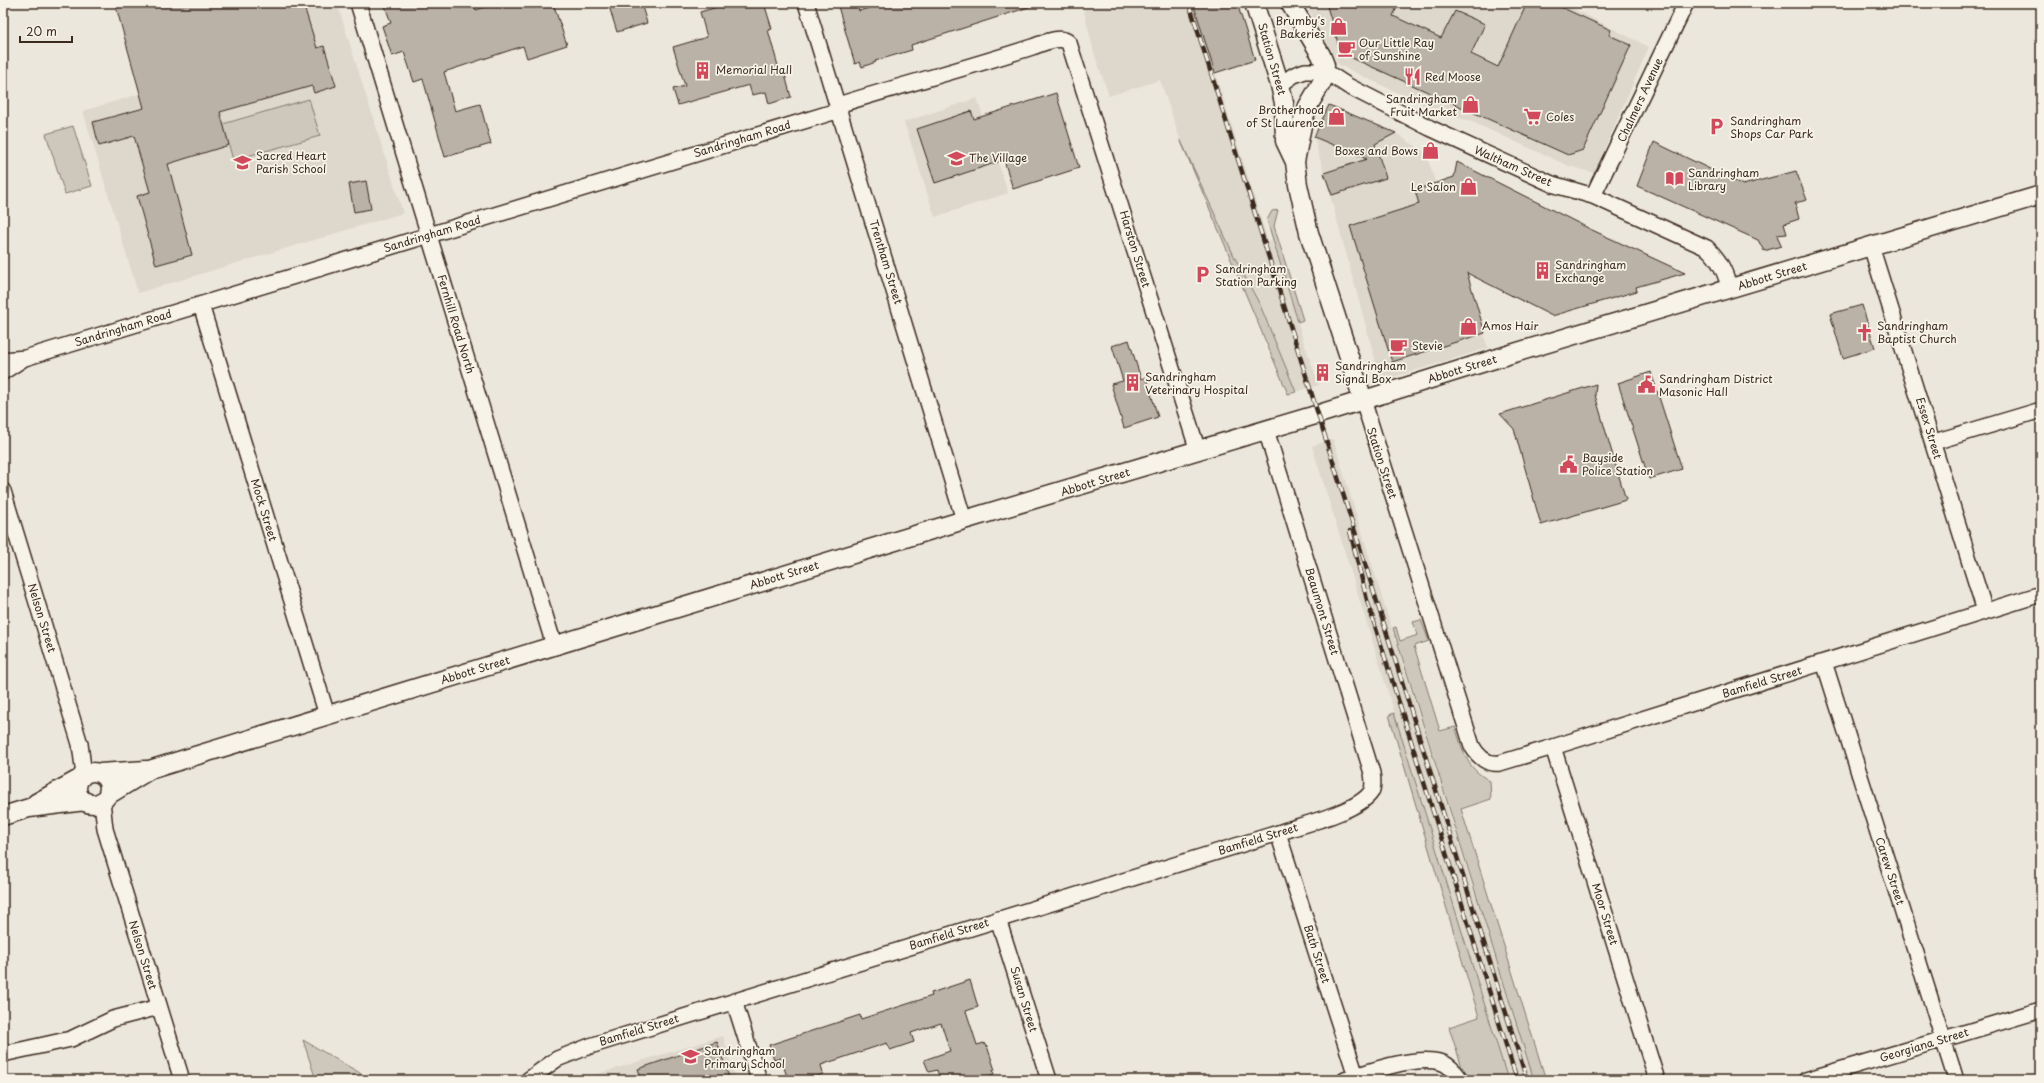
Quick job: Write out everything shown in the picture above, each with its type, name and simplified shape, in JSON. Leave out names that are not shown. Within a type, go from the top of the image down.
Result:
[{"type":"street","name":"Fernhill Road North","points":[[358,3],[554,645]]},
{"type":"street","name":"Trentham Street","points":[[806,3],[964,520]]},
{"type":"street","name":"Station Street","points":[[1254,3],[1282,91],[1285,141],[1295,162],[1300,195],[1309,233],[1472,746],[1482,759]]},
{"type":"street","points":[[1290,3],[1322,55],[1325,65],[1325,72]]},
{"type":"street","name":"Chalmers Avenue","points":[[1593,196],[1686,3]]},
{"type":"street","name":"Sandringham Road","points":[[3,360],[25,358],[201,305],[1051,41],[1066,40],[1072,47]]},
{"type":"street","name":"Harston Street","points":[[1072,47],[1198,451]]},
{"type":"street","name":"Waltham Street","points":[[1282,91],[1294,75],[1305,70],[1325,72],[1348,86],[1430,128],[1552,184],[1593,196],[1707,248],[1722,266],[1730,289]]},
{"type":"street","name":"Station Street","points":[[1295,162],[1303,120],[1325,72]]},
{"type":"street","points":[[1282,91],[1299,98],[1315,95]]},
{"type":"street","name":"Abbott Street","points":[[3,816],[29,808],[96,800],[149,770],[964,520],[1198,451],[2041,195]]},
{"type":"street","name":"Essex Street","points":[[1871,246],[1934,442],[1985,611]]},
{"type":"street","name":"Mock Street","points":[[201,305],[327,715]]},
{"type":"street","name":"Sandringham Road","points":[[3,372],[25,358]]},
{"type":"street","points":[[1934,442],[2041,410]]},
{"type":"street","name":"Beaumont Street","points":[[1266,430],[1372,774],[1373,786],[1371,792]]},
{"type":"street","name":"Nelson Street","points":[[3,491],[90,774]]},
{"type":"street","name":"Bamfield Street","points":[[1482,759],[1491,764],[1496,764],[2041,594]]},
{"type":"street","name":"Carew Street","points":[[1824,662],[1956,1080]]},
{"type":"street","name":"Moor Street","points":[[1553,747],[1657,1080]]},
{"type":"street","name":"Abbott Street","points":[[29,808],[90,774],[149,770]]},
{"type":"street","points":[[90,774],[108,780],[109,790],[96,800],[81,798],[78,788],[90,774]]},
{"type":"street","name":"Bamfield Street","points":[[528,1080],[557,1059],[573,1052],[1278,833],[1351,807],[1363,800],[1371,792]]},
{"type":"street","name":"Nelson Street","points":[[96,800],[182,1080]]},
{"type":"street","name":"Bath Street","points":[[1278,833],[1351,1078]]},
{"type":"street","name":"Susan Street","points":[[998,919],[1049,1080]]},
{"type":"street","points":[[734,1001],[760,1080]]},
{"type":"street","points":[[3,1054],[71,1039],[113,1019],[159,1007]]},
{"type":"street","name":"Georgiana Street","points":[[1806,1080],[2041,1010]]},
{"type":"street","points":[[1351,1078],[1407,1063],[1425,1061],[1441,1062],[1451,1068],[1461,1080]]},
{"type":"shaded area","name":"Sacred Heart Parish School","points":[[237,3],[337,3],[403,213],[138,293],[83,111],[254,59]]},
{"type":"shaded area","points":[[1082,3],[1193,3],[1268,241],[1273,240],[1303,340],[1319,385],[1296,392],[1260,305],[1235,258],[1180,139],[1160,80],[1109,96],[1094,53]]},
{"type":"shaded area","points":[[1305,3],[1562,3],[1649,47],[1594,173],[1569,166],[1470,121],[1443,114],[1339,65]]},
{"type":"shaded area","name":"The Village","points":[[977,98],[1008,193],[935,217],[904,122]]},
{"type":"shaded area","points":[[309,99],[320,136],[233,160],[223,124]]},
{"type":"shaded area","points":[[1329,105],[1396,133],[1426,153],[1488,348],[1381,381],[1314,137]]},
{"type":"shaded area","points":[[73,126],[92,186],[65,194],[46,134]]},
{"type":"shaded area","points":[[1180,139],[1235,258],[1260,305],[1296,392],[1288,394]]},
{"type":"shaded area","points":[[1278,210],[1274,226],[1303,320],[1298,322],[1267,220],[1272,211]]},
{"type":"shaded area","points":[[1333,439],[1453,826],[1534,1080],[1508,1080],[1312,446]]},
{"type":"shaded area","points":[[1421,620],[1429,641],[1414,646],[1440,731],[1455,727],[1466,758],[1475,770],[1490,781],[1491,799],[1461,809],[1546,1080],[1534,1080],[1393,628],[1396,627],[1400,641],[1418,635],[1413,622]]},
{"type":"shaded area","points":[[1394,713],[1508,1080],[1466,1080],[1449,1027],[1479,1017],[1389,715]]},
{"type":"shaded area","name":"Sandringham Primary School","points":[[723,1036],[736,1080],[582,1080],[584,1078]]},
{"type":"shaded area","points":[[303,1040],[372,1080],[316,1080]]},
{"type":"building","points":[[115,3],[303,3],[317,48],[324,46],[336,86],[314,93],[312,86],[220,112],[229,145],[168,164],[192,255],[156,265],[137,196],[150,192],[134,136],[99,146],[93,122],[144,108]]},
{"type":"building","points":[[384,3],[474,3],[476,10],[498,3],[553,3],[567,45],[527,58],[523,46],[444,72],[455,111],[480,104],[491,144],[445,157],[423,79],[414,82],[404,52],[392,56],[382,26],[391,23]]},
{"type":"building","points":[[608,3],[641,3],[647,23],[617,32]]},
{"type":"building","points":[[731,3],[764,3],[772,29],[768,30],[780,73],[784,71],[791,97],[769,104],[766,92],[752,95],[749,85],[678,105],[673,89],[685,86],[673,47],[707,37],[700,12]]},
{"type":"building","points":[[837,3],[856,3],[859,11],[885,3],[1031,3],[1032,6],[911,45],[912,50],[875,61],[876,62],[862,67],[860,62],[855,64]]},
{"type":"building","points":[[1193,3],[1237,3],[1255,60],[1215,73]]},
{"type":"building","points":[[1326,3],[1399,3],[1393,16],[1441,38],[1455,11],[1485,24],[1471,54],[1498,67],[1527,3],[1552,3],[1611,30],[1609,35],[1631,45],[1583,150],[1568,155],[1341,53]]},
{"type":"building","points":[[1056,93],[1079,168],[1013,189],[1004,160],[935,183],[917,129],[971,111],[974,119]]},
{"type":"building","points":[[1329,105],[1396,133],[1375,144],[1386,178],[1332,195],[1324,173],[1367,159],[1314,137]]},
{"type":"building","points":[[1654,142],[1743,185],[1796,171],[1807,200],[1795,203],[1799,219],[1784,224],[1787,234],[1777,235],[1781,246],[1764,251],[1758,240],[1637,186]]},
{"type":"building","points":[[1457,162],[1590,229],[1685,273],[1636,287],[1637,291],[1552,316],[1467,273],[1485,333],[1392,362],[1350,226],[1419,204],[1415,190],[1454,177]]},
{"type":"building","points":[[366,181],[371,209],[354,212],[349,184]]},
{"type":"building","points":[[1862,305],[1875,348],[1843,358],[1830,314]]},
{"type":"building","name":"Sandringham Veterinary Hospital","points":[[1129,340],[1141,379],[1146,377],[1158,417],[1124,428],[1111,384],[1123,381],[1112,346]]},
{"type":"building","points":[[1651,372],[1682,469],[1649,479],[1618,383]]},
{"type":"building","name":"Bayside Police Station","points":[[1596,384],[1595,395],[1626,500],[1541,525],[1514,429],[1500,414]]},
{"type":"building","points":[[970,980],[978,1007],[966,1011],[977,1045],[984,1043],[986,1047],[987,1046],[995,1070],[993,1070],[994,1074],[976,1080],[940,1080],[937,1070],[929,1072],[924,1060],[950,1051],[941,1023],[911,1033],[914,1042],[890,1050],[887,1043],[821,1065],[823,1074],[806,1080],[788,1080],[781,1058],[774,1060],[769,1045],[860,1015],[861,1019],[932,996],[931,993]]},
{"type":"building","name":"Sandringham Primary School","points":[[717,1042],[730,1080],[642,1080],[638,1069]]},
{"type":"railway","points":[[1189,3],[1527,1080]]},
{"type":"railway","points":[[1350,531],[1367,600],[1517,1080]]},
{"type":"place","name":"Brumby's Bakeries","points":[[1338,27]]},
{"type":"place","name":"Our Little Ray of Sunshine","points":[[1346,49]]},
{"type":"place","name":"Memorial Hall","points":[[703,70]]},
{"type":"place","name":"Red Moose","points":[[1412,77]]},
{"type":"place","name":"Sandringham Fruit Market","points":[[1470,105]]},
{"type":"place","name":"Brotherhood of St Laurence","points":[[1337,116]]},
{"type":"place","name":"Coles","points":[[1533,117]]},
{"type":"place","name":"Sandringham Shops Car Park","points":[[1717,127]]},
{"type":"place","name":"Boxes and Bows","points":[[1431,151]]},
{"type":"place","name":"The Village","points":[[956,158]]},
{"type":"place","name":"Sacred Heart Parish School","points":[[243,162]]},
{"type":"place","name":"Sandringham Library","points":[[1675,179]]},
{"type":"place","name":"Le Salon","points":[[1469,187]]},
{"type":"place","name":"Sandringham Exchange","points":[[1542,271]]},
{"type":"place","name":"Sandringham Station Parking","points":[[1202,275]]},
{"type":"place","name":"Amos Hair","points":[[1469,326]]},
{"type":"place","name":"Sandringham Baptist Church","points":[[1864,332]]},
{"type":"place","name":"Stevie","points":[[1399,346]]},
{"type":"place","name":"Sandringham Signal Box","points":[[1322,372]]},
{"type":"place","name":"Sandringham Veterinary Hospital","points":[[1132,383]]},
{"type":"place","name":"Sandringham District Masonic Hall","points":[[1646,385]]},
{"type":"place","name":"Bayside Police Station","points":[[1569,464]]},
{"type":"place","name":"Sandringham Primary School","points":[[691,1057]]}]
